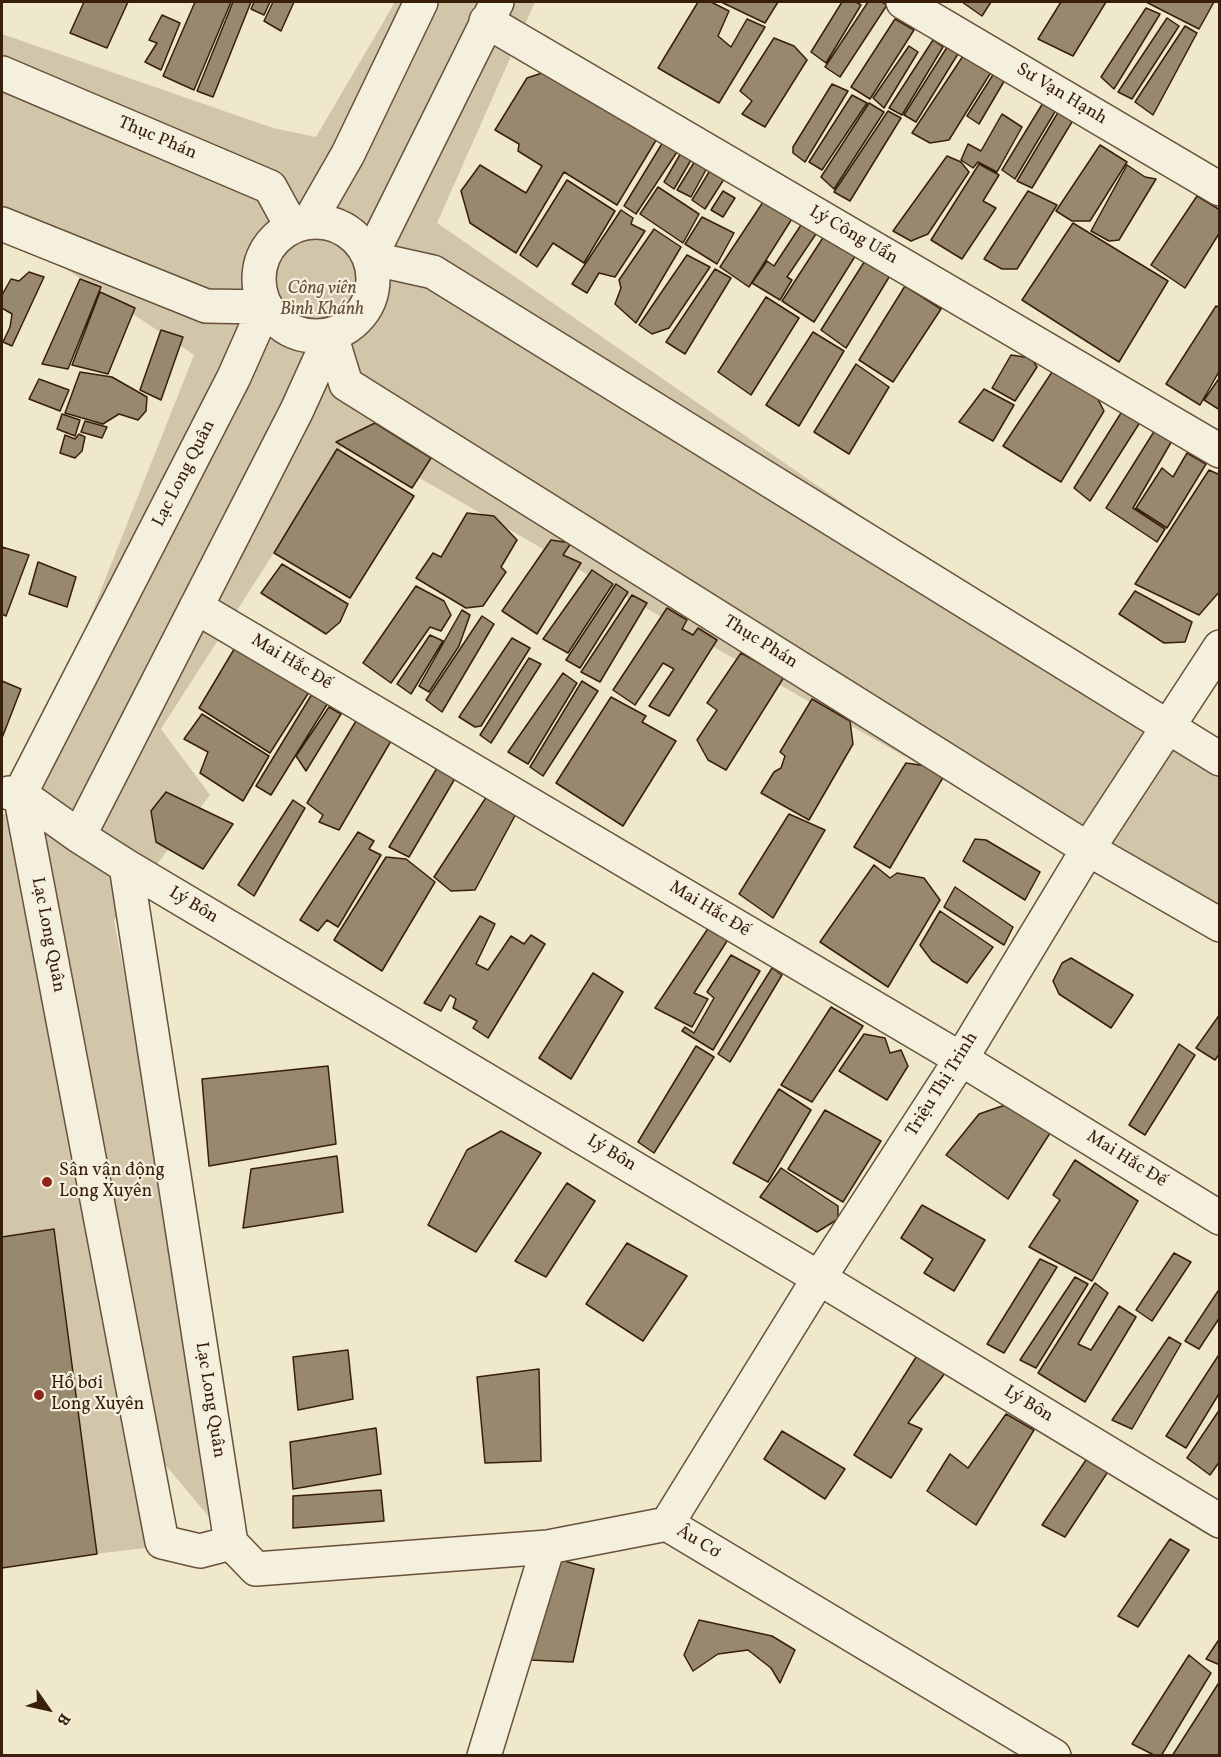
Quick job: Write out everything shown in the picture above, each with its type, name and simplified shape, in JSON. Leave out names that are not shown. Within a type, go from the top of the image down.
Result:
[{"type":"street","points":[[301,225],[348,154],[421,2]]},
{"type":"street","name":"Sư Vạn Hạnh","points":[[903,2],[1220,189]]},
{"type":"street","points":[[370,258],[492,11]]},
{"type":"street","name":"Lý Công Uẩn","points":[[492,11],[1220,451]]},
{"type":"street","name":"Thục Phán","points":[[2,73],[270,187],[301,225]]},
{"type":"street","points":[[328,223],[346,230],[360,242],[370,258],[373,278],[371,297],[361,315],[347,328],[331,335],[311,337],[292,332],[277,322],[265,307],[259,290],[259,271],[265,253],[276,238],[301,225],[328,223]]},
{"type":"street","points":[[2,224],[206,306],[265,307]]},
{"type":"street","points":[[370,258],[433,272],[1220,759]]},
{"type":"street","name":"Lạc Long Quân","points":[[126,866],[231,1543],[201,1551],[162,1542],[11,793],[234,377],[265,307]]},
{"type":"street","points":[[78,836],[297,410],[331,335]]},
{"type":"street","name":"Thục Phán","points":[[331,335],[345,384],[1088,849],[1220,925]]},
{"type":"street","name":"Mai Hắc Đế","points":[[196,607],[961,1059],[1220,1218]]},
{"type":"street","name":"Triệu Thị Trinh","points":[[667,1524],[819,1278],[961,1059],[1088,849],[1220,647]]},
{"type":"street","name":"Lý Bôn","points":[[11,793],[126,866],[819,1278],[1220,1521]]},
{"type":"street","name":"Âu Cơ","points":[[231,1543],[256,1569],[548,1547],[667,1524],[1054,1755]]},
{"type":"street","points":[[484,1755],[548,1547]]},
{"type":"green space","name":"Công viên Bình Khánh","points":[[395,2],[535,2],[437,223],[1167,727],[1219,759],[1219,937],[348,437],[161,729],[210,795],[114,920],[231,1543],[162,1461],[154,1547],[2,1565],[2,814],[24,817],[20,794],[194,355],[2,226],[2,34],[273,128],[316,137]]},
{"type":"building","points":[[84,2],[128,2],[107,48],[70,33]]},
{"type":"building","points":[[195,2],[231,2],[194,90],[163,76]]},
{"type":"building","points":[[233,2],[251,2],[213,97],[197,91]]},
{"type":"building","points":[[254,2],[270,2],[264,15],[251,9]]},
{"type":"building","points":[[273,2],[294,2],[281,31],[264,21]]},
{"type":"building","points":[[698,2],[711,2],[729,11],[718,36],[731,47],[747,19],[765,27],[719,103],[658,68]]},
{"type":"building","points":[[721,2],[778,2],[765,23]]},
{"type":"building","points":[[842,2],[856,2],[861,5],[826,63],[811,52]]},
{"type":"building","points":[[868,2],[882,2],[887,5],[840,77],[825,67]]},
{"type":"building","points":[[962,2],[991,2],[982,16]]},
{"type":"building","points":[[1061,2],[1106,2],[1073,56],[1038,39]]},
{"type":"building","points":[[1146,2],[1214,2],[1199,29]]},
{"type":"building","points":[[1146,8],[1160,14],[1114,89],[1101,77]]},
{"type":"building","points":[[162,15],[180,23],[161,70],[145,62],[157,43],[149,40]]},
{"type":"building","points":[[1167,18],[1179,26],[1132,99],[1118,92]]},
{"type":"building","points":[[895,19],[914,30],[870,99],[851,87]]},
{"type":"building","points":[[1185,26],[1197,33],[1153,115],[1135,102]]},
{"type":"building","points":[[774,38],[794,46],[807,60],[765,127],[742,114],[752,101],[740,91]]},
{"type":"building","points":[[933,40],[943,47],[902,115],[889,108]]},
{"type":"building","points":[[951,41],[961,49],[916,122],[904,115]]},
{"type":"building","points":[[909,46],[918,52],[884,108],[873,98]]},
{"type":"building","points":[[965,53],[993,69],[949,140],[930,143],[912,133]]},
{"type":"building","points":[[996,70],[1006,78],[979,124],[967,116]]},
{"type":"building","points":[[548,71],[658,137],[617,205],[564,172],[516,253],[470,223],[461,191],[480,165],[526,193],[542,166],[518,151],[519,144],[495,130],[527,78]]},
{"type":"building","points":[[832,84],[848,91],[805,162],[793,153],[793,147]]},
{"type":"building","points":[[852,95],[867,103],[822,170],[809,162]]},
{"type":"building","points":[[1046,98],[1059,105],[1015,179],[1002,170]]},
{"type":"building","points":[[869,103],[884,112],[834,189],[821,177]]},
{"type":"building","points":[[1060,109],[1075,117],[1032,188],[1017,181]]},
{"type":"building","points":[[888,111],[901,118],[850,201],[834,192]]},
{"type":"building","points":[[1002,114],[1022,127],[997,172],[978,162],[973,168],[961,160],[968,144],[981,151]]},
{"type":"building","points":[[663,142],[679,149],[636,214],[624,206]]},
{"type":"building","points":[[1100,145],[1127,162],[1090,221],[1072,221],[1056,211]]},
{"type":"building","points":[[685,146],[697,150],[674,189],[664,182]]},
{"type":"building","points":[[947,156],[961,162],[969,172],[928,234],[911,241],[893,231]]},
{"type":"building","points":[[717,159],[731,168],[705,209],[692,200]]},
{"type":"building","points":[[695,161],[707,168],[691,197],[677,190]]},
{"type":"building","points":[[979,164],[999,175],[983,201],[996,208],[962,259],[931,240]]},
{"type":"building","points":[[1127,165],[1145,177],[1156,179],[1119,240],[1109,241],[1091,231]]},
{"type":"building","points":[[567,180],[615,211],[584,263],[553,243],[537,267],[520,255]]},
{"type":"building","points":[[658,187],[699,214],[683,243],[640,214]]},
{"type":"building","points":[[723,191],[735,198],[723,217],[711,210]]},
{"type":"building","points":[[1028,191],[1057,205],[1017,269],[1002,269],[984,259]]},
{"type":"building","points":[[1197,196],[1220,210],[1220,232],[1185,288],[1151,265]]},
{"type":"building","points":[[765,199],[795,214],[749,287],[720,267]]},
{"type":"building","points":[[621,210],[633,218],[631,224],[645,231],[615,277],[599,273],[587,293],[572,284]]},
{"type":"building","points":[[702,217],[734,233],[717,264],[685,244]]},
{"type":"building","points":[[803,222],[818,231],[787,277],[792,280],[780,300],[752,283],[767,261],[774,266]]},
{"type":"building","points":[[1073,223],[1168,281],[1119,362],[1022,300]]},
{"type":"building","points":[[654,229],[681,247],[636,323],[615,304],[621,288],[619,280]]},
{"type":"building","points":[[826,233],[859,250],[814,322],[782,301]]},
{"type":"building","points":[[687,255],[710,267],[669,328],[652,334],[639,325]]},
{"type":"building","points":[[868,256],[894,269],[846,348],[821,330]]},
{"type":"building","points":[[715,269],[731,278],[685,354],[666,342]]},
{"type":"building","points":[[29,272],[44,277],[12,346],[3,342],[10,327],[12,314],[2,308],[2,295],[11,279],[19,281]]},
{"type":"building","points":[[80,279],[101,287],[68,369],[42,364]]},
{"type":"building","points":[[905,286],[941,309],[893,382],[859,360]]},
{"type":"building","points":[[100,292],[135,308],[108,374],[72,365]]},
{"type":"building","points":[[766,297],[799,318],[751,395],[718,372]]},
{"type":"building","points":[[1216,306],[1220,308],[1220,370],[1200,405],[1166,384]]},
{"type":"building","points":[[161,330],[183,337],[161,400],[140,390]]},
{"type":"building","points":[[813,332],[844,351],[799,426],[766,405]]},
{"type":"building","points":[[1011,355],[1031,358],[1037,367],[1015,401],[992,388]]},
{"type":"building","points":[[856,364],[889,387],[849,454],[814,432]]},
{"type":"building","points":[[1056,366],[1092,388],[1104,411],[1061,482],[1003,446]]},
{"type":"building","points":[[80,372],[112,377],[147,397],[146,411],[138,420],[119,414],[103,424],[65,413]]},
{"type":"building","points":[[1220,377],[1220,410],[1204,400]]},
{"type":"building","points":[[39,379],[69,390],[60,411],[29,399]]},
{"type":"building","points":[[984,389],[1014,405],[993,441],[959,422]]},
{"type":"building","points":[[1126,405],[1144,416],[1090,501],[1074,488]]},
{"type":"building","points":[[62,414],[80,420],[75,436],[57,429]]},
{"type":"building","points":[[85,421],[107,427],[102,438],[81,432]]},
{"type":"building","points":[[375,423],[431,458],[412,488],[336,442]]},
{"type":"building","points":[[1155,430],[1173,439],[1133,508],[1165,529],[1157,542],[1106,508]]},
{"type":"building","points":[[79,434],[85,437],[82,451],[75,458],[60,453],[65,435],[75,439]]},
{"type":"building","points":[[337,449],[414,496],[350,598],[274,553]]},
{"type":"building","points":[[1187,453],[1206,464],[1167,528],[1136,508],[1162,468],[1173,477]]},
{"type":"building","points":[[1209,470],[1220,475],[1220,591],[1199,615],[1135,584]]},
{"type":"building","points":[[467,513],[494,516],[517,540],[501,567],[506,572],[483,606],[466,608],[416,578],[433,553],[441,557]]},
{"type":"building","points":[[551,540],[571,543],[563,555],[581,563],[537,634],[502,611]]},
{"type":"building","points":[[2,547],[29,555],[6,616],[2,614]]},
{"type":"building","points":[[38,562],[76,577],[67,607],[29,594]]},
{"type":"building","points":[[282,564],[348,604],[340,622],[326,634],[261,593]]},
{"type":"building","points":[[592,570],[613,584],[568,653],[543,639]]},
{"type":"building","points":[[616,584],[628,592],[580,668],[566,660]]},
{"type":"building","points":[[416,586],[444,601],[451,615],[441,631],[430,627],[391,683],[363,663]]},
{"type":"building","points":[[1135,591],[1192,622],[1185,642],[1164,643],[1119,614]]},
{"type":"building","points":[[632,595],[647,603],[600,682],[581,672]]},
{"type":"building","points":[[667,608],[687,620],[682,629],[693,635],[698,628],[717,640],[669,716],[649,706],[674,669],[663,663],[635,705],[613,690]]},
{"type":"building","points":[[462,610],[470,615],[459,646],[429,692],[419,686]]},
{"type":"building","points":[[482,616],[494,624],[442,712],[426,700]]},
{"type":"building","points":[[430,635],[443,641],[411,694],[397,684]]},
{"type":"building","points":[[512,638],[530,648],[481,726],[475,727],[459,717]]},
{"type":"building","points":[[236,646],[311,689],[270,753],[199,708]]},
{"type":"building","points":[[741,653],[784,677],[726,770],[708,760],[697,740],[717,710],[707,703]]},
{"type":"building","points":[[529,658],[541,664],[491,743],[480,735]]},
{"type":"building","points":[[563,673],[577,683],[528,764],[508,752]]},
{"type":"building","points":[[2,681],[21,689],[2,738]]},
{"type":"building","points":[[582,681],[598,691],[543,776],[530,767]]},
{"type":"building","points":[[315,689],[331,698],[271,795],[256,786]]},
{"type":"building","points":[[611,697],[646,716],[642,722],[676,741],[623,826],[556,783]]},
{"type":"building","points":[[812,699],[850,721],[853,744],[809,820],[761,793],[774,772],[781,768],[785,756],[780,752]]},
{"type":"building","points":[[329,707],[341,714],[306,771],[296,756]]},
{"type":"building","points":[[202,714],[269,756],[243,801],[200,773],[208,752],[184,739]]},
{"type":"building","points":[[356,721],[391,741],[339,830],[319,822],[323,815],[307,803]]},
{"type":"building","points":[[442,760],[460,770],[409,857],[389,847]]},
{"type":"building","points":[[906,763],[948,769],[890,868],[854,847]]},
{"type":"building","points":[[166,792],[233,824],[203,869],[156,842],[151,811]]},
{"type":"building","points":[[489,793],[518,810],[475,890],[451,891],[434,877]]},
{"type":"building","points":[[293,800],[305,808],[254,896],[238,885]]},
{"type":"building","points":[[789,814],[825,830],[773,918],[739,894]]},
{"type":"building","points":[[358,832],[374,841],[369,849],[381,855],[338,927],[327,920],[318,931],[300,920]]},
{"type":"building","points":[[975,839],[986,840],[1040,872],[1025,900],[963,861]]},
{"type":"building","points":[[386,857],[406,859],[435,882],[382,971],[334,940]]},
{"type":"building","points":[[874,865],[890,878],[897,873],[924,878],[940,900],[888,987],[820,942]]},
{"type":"building","points":[[955,887],[1013,927],[1004,945],[944,907]]},
{"type":"building","points":[[940,911],[993,947],[967,983],[932,961],[920,945]]},
{"type":"building","points":[[480,916],[495,924],[476,964],[488,970],[511,936],[524,944],[531,935],[545,944],[488,1038],[473,1028],[477,1021],[453,1008],[456,999],[450,995],[441,1011],[424,1003]]},
{"type":"building","points":[[709,927],[723,928],[727,941],[694,993],[708,999],[692,1027],[655,1008]]},
{"type":"building","points":[[731,955],[760,971],[713,1050],[682,1031],[685,1027],[694,1033],[714,998],[707,992]]},
{"type":"building","points":[[1071,958],[1133,995],[1111,1028],[1059,994],[1053,981],[1062,963]]},
{"type":"building","points":[[772,968],[782,975],[730,1062],[718,1054]]},
{"type":"building","points":[[593,973],[623,992],[571,1079],[539,1058]]},
{"type":"building","points":[[831,1007],[863,1026],[812,1102],[781,1085]]},
{"type":"building","points":[[1220,1014],[1220,1053],[1215,1060],[1196,1048]]},
{"type":"building","points":[[864,1034],[885,1038],[890,1053],[901,1050],[908,1066],[887,1100],[839,1071]]},
{"type":"building","points":[[1179,1044],[1195,1055],[1145,1135],[1129,1125]]},
{"type":"building","points":[[696,1046],[714,1057],[654,1153],[638,1142]]},
{"type":"building","points":[[328,1066],[336,1144],[209,1166],[202,1079]]},
{"type":"building","points":[[779,1089],[811,1110],[768,1182],[733,1163]]},
{"type":"building","points":[[1008,1104],[1052,1130],[1008,1199],[946,1155],[979,1114]]},
{"type":"building","points":[[825,1110],[881,1141],[843,1202],[788,1169]]},
{"type":"building","points":[[501,1131],[541,1153],[476,1252],[428,1225],[467,1150]]},
{"type":"building","points":[[337,1156],[343,1212],[243,1228],[251,1169]]},
{"type":"building","points":[[1075,1160],[1138,1201],[1092,1281],[1029,1247],[1060,1200],[1053,1195]]},
{"type":"building","points":[[781,1168],[838,1206],[838,1219],[817,1232],[760,1197]]},
{"type":"building","points":[[567,1183],[595,1201],[546,1277],[515,1261]]},
{"type":"building","points":[[922,1205],[985,1240],[954,1291],[924,1273],[933,1259],[901,1238]]},
{"type":"building","name":"Hồ bơi Long Xuyên","points":[[54,1229],[97,1554],[2,1568],[2,1237]]},
{"type":"building","points":[[627,1243],[687,1276],[643,1341],[586,1304]]},
{"type":"building","points":[[1174,1253],[1191,1262],[1152,1321],[1136,1310]]},
{"type":"building","points":[[1040,1259],[1057,1267],[1004,1353],[987,1344]]},
{"type":"building","points":[[1075,1277],[1088,1284],[1036,1368],[1020,1360]]},
{"type":"building","points":[[1095,1283],[1108,1293],[1078,1344],[1091,1350],[1119,1306],[1136,1317],[1085,1402],[1038,1373]]},
{"type":"building","points":[[1220,1288],[1220,1317],[1199,1349],[1185,1341]]},
{"type":"building","points":[[1169,1337],[1181,1344],[1132,1429],[1112,1420]]},
{"type":"building","points":[[348,1350],[353,1399],[298,1410],[293,1357]]},
{"type":"building","points":[[1220,1353],[1220,1392],[1186,1448],[1166,1436]]},
{"type":"building","points":[[918,1354],[945,1373],[908,1423],[922,1429],[891,1478],[854,1455]]},
{"type":"building","points":[[539,1369],[541,1461],[485,1463],[477,1377]]},
{"type":"building","points":[[1220,1409],[1220,1461],[1210,1475],[1187,1458]]},
{"type":"building","points":[[1006,1414],[1034,1430],[976,1525],[927,1491],[950,1454],[968,1468]]},
{"type":"building","points":[[376,1428],[381,1474],[293,1489],[290,1442]]},
{"type":"building","points":[[782,1431],[845,1469],[825,1499],[764,1459]]},
{"type":"building","points":[[1088,1457],[1109,1470],[1065,1537],[1042,1525]]},
{"type":"building","points":[[381,1490],[384,1521],[293,1528],[293,1496]]},
{"type":"building","points":[[1170,1539],[1189,1550],[1138,1627],[1118,1616]]},
{"type":"building","points":[[557,1559],[594,1569],[573,1662],[530,1660]]},
{"type":"building","points":[[699,1620],[772,1636],[795,1650],[780,1683],[771,1668],[748,1650],[718,1654],[693,1671],[684,1655]]},
{"type":"building","points":[[1220,1638],[1220,1665],[1206,1659]]},
{"type":"building","points":[[1189,1655],[1211,1673],[1161,1756],[1156,1756],[1132,1744]]},
{"type":"building","points":[[1220,1681],[1219,1756],[1172,1756]]},
{"type":"place","name":"Sân vận động Long Xuyên","points":[[47,1182]]},
{"type":"place","name":"Hồ bơi Long Xuyên","points":[[39,1395]]}]
